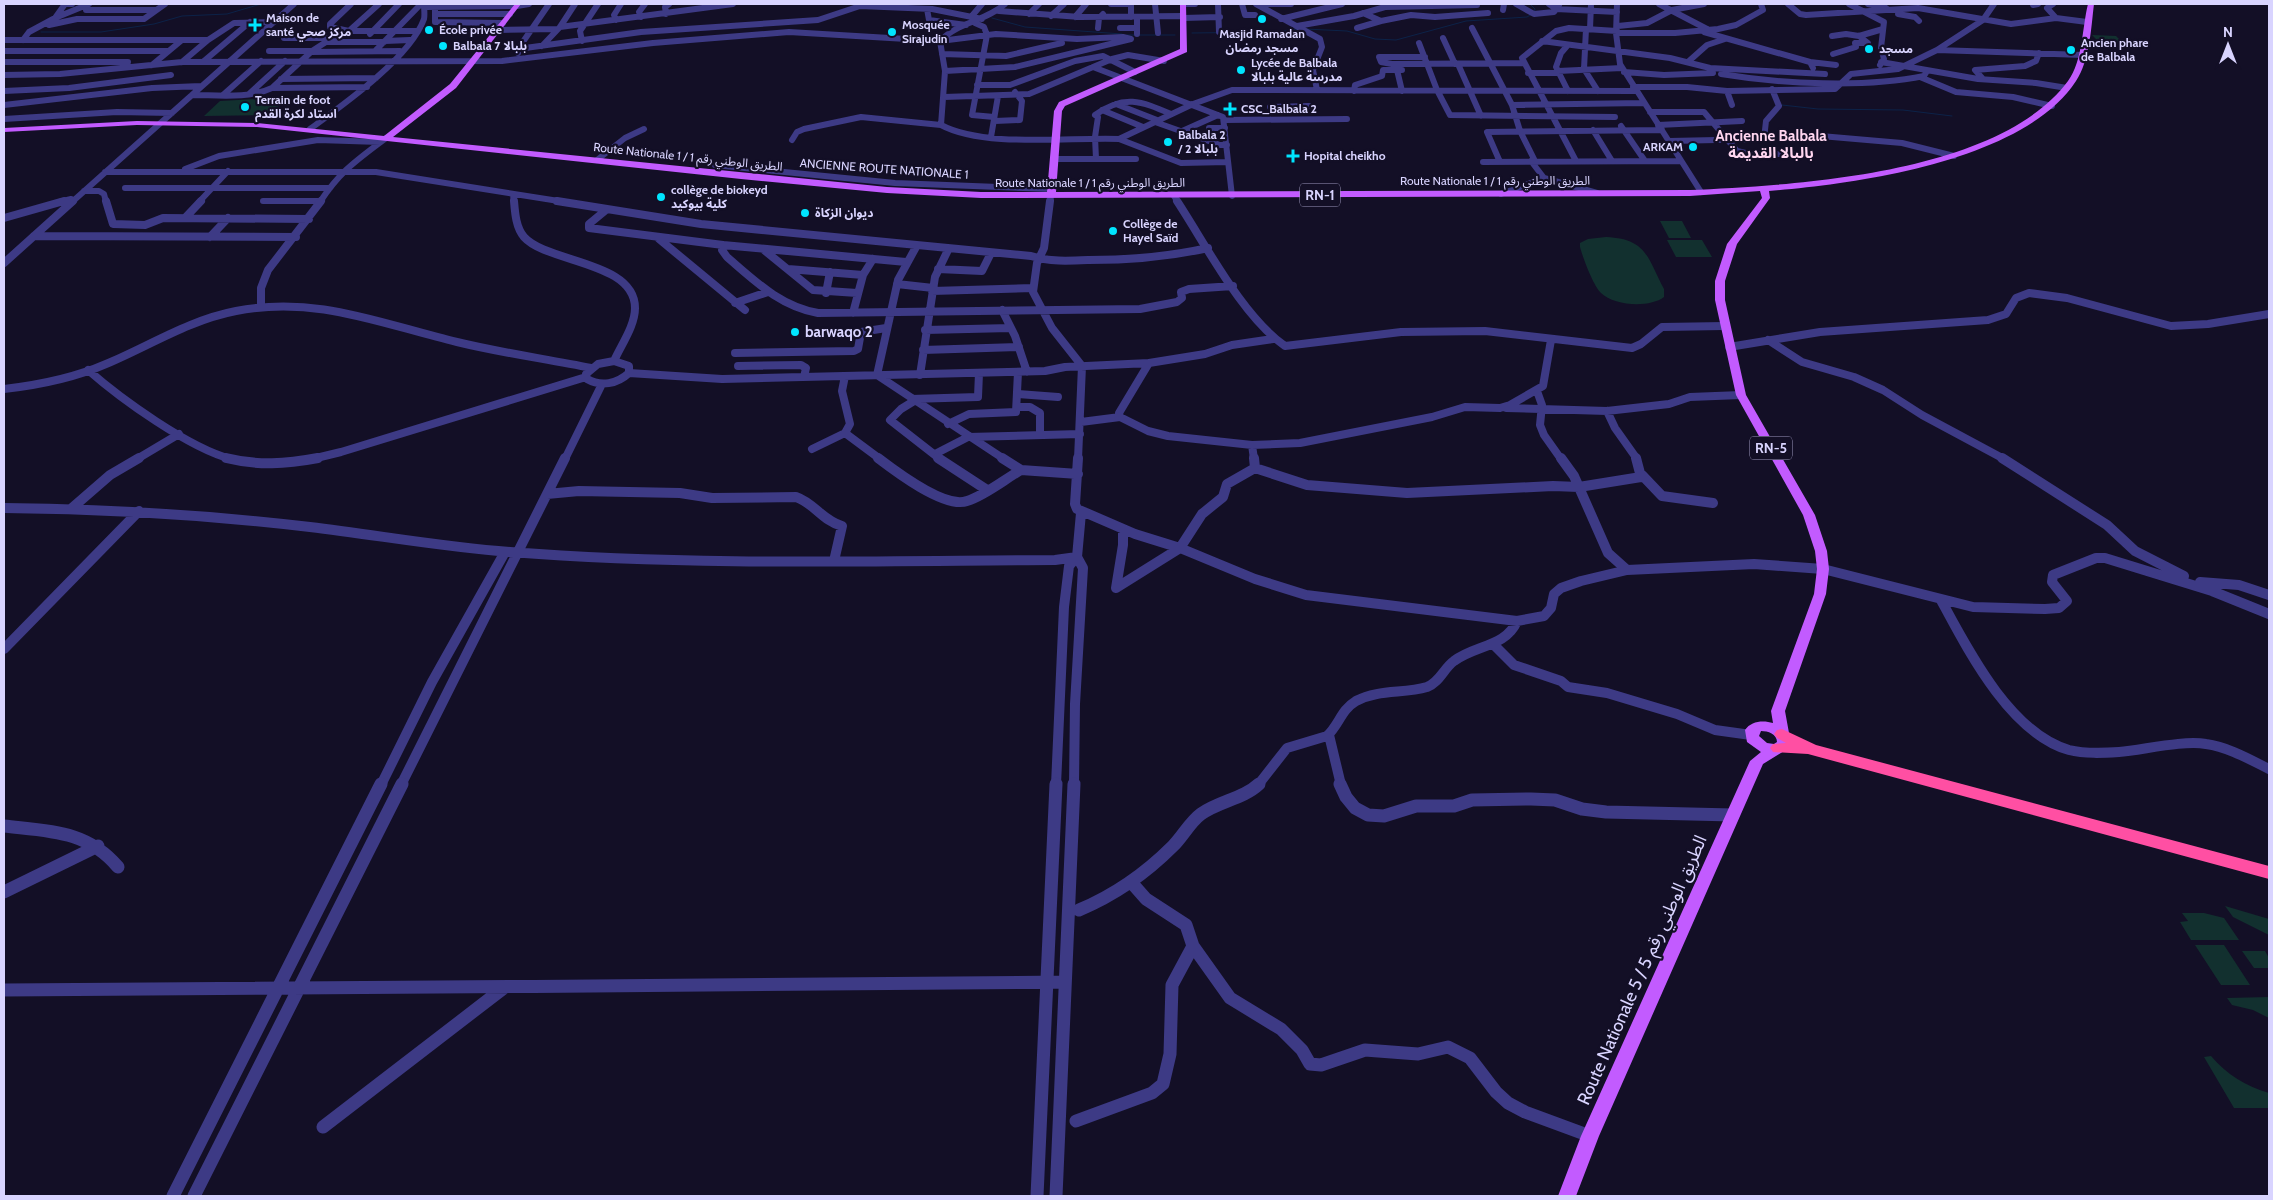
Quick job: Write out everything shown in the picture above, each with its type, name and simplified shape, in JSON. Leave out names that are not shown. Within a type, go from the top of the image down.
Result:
[{"type":"highway","points":[[1779,741],[2269,873]]},
{"type":"main road","points":[[1051,194],[1058,111],[1062,104],[1164,61],[1184,50],[1183,4]]},
{"type":"main road","name":"Route Nationale 1 / الطريق الوطني رقم 1","points":[[4,130],[161,123],[257,125],[310,129],[383,140],[887,190],[981,195],[1501,194],[1701,192],[1764,189],[1828,182],[1954,156],[1980,147],[2017,129],[2052,106],[2067,88],[2080,67],[2091,4]]},
{"type":"main road","points":[[383,140],[453,86],[517,5]]},
{"type":"main road","name":"RN-5","points":[[1764,189],[1766,198],[1739,232],[1727,257],[1720,290],[1724,326],[1741,395],[1810,515],[1819,542],[1823,569],[1816,607],[1778,711],[1779,741]]},
{"type":"main road","points":[[1754,734],[1778,711]]},
{"type":"main road","points":[[1754,734],[1769,727],[1779,741]]},
{"type":"main road","points":[[1754,734],[1762,747],[1779,741]]},
{"type":"main road","points":[[1754,734],[1757,761]]},
{"type":"main road","points":[[1757,761],[1779,741]]},
{"type":"main road","name":"Route Nationale 5 / الطريق الوطني رقم 5","points":[[1567,1196],[1590,1136],[1698,898],[1732,815],[1757,761]]},
{"type":"street","points":[[55,18],[65,4],[72,4]]},
{"type":"street","points":[[4,50],[32,30],[89,4]]},
{"type":"street","points":[[77,19],[95,4]]},
{"type":"street","points":[[32,30],[55,22],[77,19],[142,19],[165,4]]},
{"type":"street","points":[[4,263],[294,4]]},
{"type":"street","points":[[351,4],[330,24],[330,27],[346,31],[418,31]]},
{"type":"street","points":[[192,95],[264,92],[272,88],[311,52],[327,40],[346,31],[379,4]]},
{"type":"street","points":[[362,42],[399,4]]},
{"type":"street","points":[[375,51],[394,31],[424,5],[529,4]]},
{"type":"street","points":[[520,60],[518,49],[533,30],[549,4]]},
{"type":"street","points":[[542,46],[558,29],[575,4]]},
{"type":"street","points":[[579,33],[598,4]]},
{"type":"street","points":[[616,20],[614,15],[621,4]]},
{"type":"street","points":[[641,17],[639,12],[645,4]]},
{"type":"street","points":[[666,14],[665,7],[669,4]]},
{"type":"street","points":[[498,30],[558,29],[733,4]]},
{"type":"street","points":[[896,8],[903,4]]},
{"type":"street","points":[[929,9],[938,4]]},
{"type":"street","points":[[940,41],[947,34],[967,25],[973,20],[982,4]]},
{"type":"street","points":[[973,20],[982,19],[997,12],[1006,4]]},
{"type":"street","points":[[1029,14],[1039,4]]},
{"type":"street","points":[[1051,16],[1064,4]]},
{"type":"street","points":[[1075,17],[1086,4]]},
{"type":"street","points":[[1098,28],[1100,18],[1109,4],[1131,4],[1137,31],[1120,28]]},
{"type":"street","points":[[1155,4],[1158,33]]},
{"type":"street","points":[[1183,4],[1195,4]]},
{"type":"street","points":[[1218,4],[1219,32]]},
{"type":"street","points":[[1242,4],[1245,15],[1255,15]]},
{"type":"street","points":[[1256,4],[1292,4]]},
{"type":"street","points":[[1256,4],[1320,39],[1322,43],[1313,70],[1317,90]]},
{"type":"street","points":[[1281,19],[1329,5],[1342,4]]},
{"type":"street","points":[[1376,4],[1384,7]]},
{"type":"street","points":[[1297,26],[1384,7],[1406,5],[1477,4],[1480,13]]},
{"type":"street","points":[[1516,4],[1527,12],[1538,15],[1551,14],[1557,6]]},
{"type":"street","points":[[1549,4],[1591,11],[1617,12]]},
{"type":"street","points":[[1591,4],[1584,69],[1598,91]]},
{"type":"street","points":[[1617,4],[1618,51],[1623,70],[1701,192]]},
{"type":"street","points":[[1659,4],[1704,30],[1725,39],[1812,65],[1836,65]]},
{"type":"street","points":[[1617,30],[1647,23],[1672,10],[1704,4]]},
{"type":"street","points":[[1576,161],[1528,73],[1522,58],[1525,53],[1551,33],[1569,28],[1704,30],[1738,24],[1754,12],[1763,10],[1764,8],[1761,4]]},
{"type":"street","points":[[1788,4],[1797,12],[1806,15],[1918,8],[2016,25],[2056,18],[2087,22]]},
{"type":"street","points":[[1849,4],[1885,25],[1880,46],[1884,59],[1880,65],[1886,70]]},
{"type":"street","points":[[1868,4],[1898,9],[1918,8]]},
{"type":"street","points":[[1119,139],[1193,104],[1232,90],[1354,91],[1402,88],[1598,91],[1672,86],[1727,91],[1835,89],[1851,74],[1906,66],[1912,61],[1937,50],[1983,20],[1994,4]]},
{"type":"street","points":[[2053,4],[2047,8],[2056,15],[2056,18]]},
{"type":"street","points":[[310,129],[367,87],[376,78],[418,31],[425,17],[424,5]]},
{"type":"street","points":[[435,5],[434,21],[437,22],[503,23]]},
{"type":"street","points":[[518,49],[641,32],[818,20],[829,17],[845,7],[878,5],[896,8],[929,9],[950,13],[973,20],[984,27],[987,35],[981,56],[972,114],[994,119],[1020,120],[1022,101],[1020,95],[1010,85]]},
{"type":"street","points":[[1016,13],[1021,5]]},
{"type":"street","points":[[1329,5],[1349,16]]},
{"type":"street","points":[[1406,5],[1410,15]]},
{"type":"street","points":[[1450,5],[1454,15]]},
{"type":"street","points":[[950,13],[959,6]]},
{"type":"street","points":[[1569,7],[1569,28]]},
{"type":"street","points":[[929,9],[929,20],[967,25]]},
{"type":"street","points":[[1879,20],[1898,9]]},
{"type":"street","points":[[1898,9],[1915,16],[1919,22]]},
{"type":"street","points":[[1905,9],[1938,16],[1944,13]]},
{"type":"street","points":[[86,10],[156,10]]},
{"type":"street","points":[[977,11],[1075,17],[1156,16],[1220,18]]},
{"type":"street","points":[[1363,13],[1381,21]]},
{"type":"street","points":[[1357,28],[1410,15],[1434,17],[1488,13]]},
{"type":"street","points":[[435,14],[510,14]]},
{"type":"street","points":[[204,61],[250,22]]},
{"type":"street","points":[[167,87],[171,75],[179,62],[233,23],[274,22]]},
{"type":"street","points":[[1472,28],[1512,105],[1520,131],[1533,161],[1544,178],[1598,193]]},
{"type":"street","points":[[558,29],[579,33]]},
{"type":"street","points":[[1832,36],[1846,34],[1859,36],[1883,29]]},
{"type":"street","points":[[4,75],[82,72],[204,61],[473,62],[520,60],[653,43],[789,32],[940,41],[987,35],[1082,39],[1123,37],[1132,40],[1015,67],[945,71]]},
{"type":"street","points":[[579,33],[582,40]]},
{"type":"street","points":[[1833,54],[1856,47],[1856,43],[1868,43],[1859,36]]},
{"type":"street","points":[[284,38],[362,42],[410,40]]},
{"type":"street","points":[[1443,38],[1481,116]]},
{"type":"street","points":[[71,62],[100,39]]},
{"type":"street","points":[[126,68],[161,39]]},
{"type":"street","points":[[942,54],[1006,56],[1082,39]]},
{"type":"street","points":[[1689,61],[1707,44],[1725,39]]},
{"type":"street","points":[[4,40],[208,40]]},
{"type":"street","points":[[4,66],[7,62],[41,40]]},
{"type":"street","points":[[152,65],[182,40]]},
{"type":"street","points":[[940,41],[945,71],[941,125]]},
{"type":"street","points":[[1542,41],[1567,46],[1689,61],[1712,70],[1763,80],[1894,82],[1924,76],[1927,71]]},
{"type":"street","points":[[1419,43],[1437,90],[1450,115],[1516,118],[1615,117]]},
{"type":"street","points":[[1567,46],[1561,53],[1556,68],[1568,91]]},
{"type":"street","points":[[4,50],[168,51]]},
{"type":"street","points":[[1937,50],[2083,55]]},
{"type":"street","points":[[269,51],[400,51]]},
{"type":"street","points":[[977,85],[1010,85],[1075,61],[1119,52]]},
{"type":"street","points":[[1983,79],[1975,70],[2025,66],[2036,61],[2039,53]]},
{"type":"street","points":[[944,97],[1020,95],[1112,59],[1133,55],[1164,61]]},
{"type":"street","points":[[1105,56],[1135,72]]},
{"type":"street","points":[[1425,57],[1379,57],[1383,62],[1428,67]]},
{"type":"street","points":[[224,95],[261,61]]},
{"type":"street","points":[[356,67],[361,61]]},
{"type":"street","points":[[7,62],[133,62]]},
{"type":"street","points":[[249,94],[285,62]]},
{"type":"street","points":[[1881,62],[1983,79],[2036,83],[2067,88]]},
{"type":"street","points":[[1376,82],[1382,76],[1384,70],[1456,64],[1524,63]]},
{"type":"street","points":[[1093,67],[1193,104],[1225,120],[1347,119]]},
{"type":"street","points":[[1528,73],[1584,69],[1623,70],[1664,75],[1712,70],[1825,74]]},
{"type":"street","points":[[1052,70],[1070,77]]},
{"type":"street","points":[[1398,70],[1402,88]]},
{"type":"street","points":[[61,100],[82,72]]},
{"type":"street","points":[[1962,76],[1964,73],[1978,72]]},
{"type":"street","points":[[288,73],[350,73]]},
{"type":"street","points":[[4,90],[72,87],[171,75]]},
{"type":"street","points":[[1664,75],[1672,86]]},
{"type":"street","points":[[1354,91],[1355,85],[1382,76]]},
{"type":"street","points":[[1920,77],[1956,92],[2013,97],[2052,106]]},
{"type":"street","points":[[281,79],[376,78]]},
{"type":"street","points":[[1365,81],[1402,88]]},
{"type":"street","points":[[4,104],[61,100],[167,87],[202,86]]},
{"type":"street","points":[[272,88],[367,87]]},
{"type":"street","points":[[1307,90],[1313,119]]},
{"type":"street","points":[[1580,90],[1589,104]]},
{"type":"street","points":[[1669,141],[1764,139],[1766,136],[1766,121],[1779,106],[1772,90]]},
{"type":"street","points":[[1727,91],[1732,105]]},
{"type":"street","points":[[991,137],[998,96]]},
{"type":"street","points":[[1096,159],[1098,117],[1095,115],[1102,110],[1129,99],[1137,100],[1171,114]]},
{"type":"street","points":[[1512,105],[1644,102]]},
{"type":"street","points":[[1116,104],[1180,132],[1220,146],[1226,146]]},
{"type":"street","points":[[1608,104],[1623,130],[1645,161]]},
{"type":"street","points":[[1270,107],[1309,106]]},
{"type":"street","points":[[1102,110],[1144,127]]},
{"type":"street","points":[[1650,112],[1704,112],[1727,141],[1741,153],[1797,154]]},
{"type":"street","points":[[4,119],[109,113],[172,113]]},
{"type":"street","points":[[1180,132],[1218,115]]},
{"type":"street","points":[[792,140],[798,132],[804,129],[861,117],[941,125],[947,129],[991,137],[1096,137],[1119,139],[1181,163],[1228,162]]},
{"type":"street","points":[[1225,120],[1232,196]]},
{"type":"street","points":[[1500,162],[1487,132],[1623,130],[1742,121]]},
{"type":"street","points":[[1208,128],[1226,128]]},
{"type":"street","points":[[597,160],[625,138],[644,129]]},
{"type":"street","points":[[1593,130],[1612,161]]},
{"type":"street","points":[[1808,135],[1902,143],[1954,156]]},
{"type":"street","points":[[177,171],[219,156],[318,140],[383,140]]},
{"type":"street","points":[[261,306],[261,288],[274,262],[296,237],[342,170],[383,140]]},
{"type":"street","points":[[1124,159],[1124,146],[1129,142]]},
{"type":"street","points":[[1053,159],[1136,159]]},
{"type":"street","points":[[1483,162],[1681,161]]},
{"type":"street","name":"ANCIENNE ROUTE NATIONALE 1","points":[[715,165],[895,183],[1051,194]]},
{"type":"street","points":[[105,172],[342,170],[392,175],[701,224],[1039,258],[1047,261],[1129,260],[1176,255],[1208,248]]},
{"type":"street","points":[[184,218],[228,171]]},
{"type":"street","points":[[246,188],[263,171]]},
{"type":"street","points":[[1501,194],[1510,189],[1536,184],[1544,178]]},
{"type":"street","points":[[125,188],[330,188]]},
{"type":"street","points":[[255,210],[276,188]]},
{"type":"street","points":[[84,191],[104,194],[113,224],[145,225],[163,218],[228,218],[255,210],[321,201]]},
{"type":"street","points":[[1051,194],[1044,248],[1039,258],[1033,288],[1040,308],[1069,352],[1082,366],[1081,422],[1075,504],[1081,513],[1147,539],[1180,548],[1255,579],[1306,595],[1357,604],[1517,621],[1544,616],[1551,608],[1554,594],[1561,588],[1581,581],[1627,570],[1754,564],[1823,569],[1941,600],[1992,608],[2059,608],[2067,601],[2052,582],[2051,577],[2096,558],[2115,560],[2212,591],[2269,614]]},
{"type":"street","points":[[513,195],[519,227],[525,238],[539,247],[607,274],[628,288],[633,297],[634,312],[614,361]]},
{"type":"street","points":[[1174,196],[1233,286],[1273,339],[1285,346],[1401,332],[1485,331],[1632,348],[1641,346],[1653,331],[1662,327],[1724,326]]},
{"type":"street","points":[[4,218],[77,197]]},
{"type":"street","points":[[255,210],[309,219]]},
{"type":"street","points":[[606,210],[589,224],[589,228],[723,245],[906,262]]},
{"type":"street","points":[[210,237],[228,218]]},
{"type":"street","points":[[34,236],[296,237]]},
{"type":"street","points":[[659,238],[745,310]]},
{"type":"street","points":[[849,257],[860,241]]},
{"type":"street","points":[[723,245],[724,255],[780,302],[800,310],[890,313],[1040,308],[1140,309],[1177,302],[1182,298],[1181,292],[1189,288],[1233,286]]},
{"type":"street","points":[[877,375],[897,284],[906,262],[916,247]]},
{"type":"street","points":[[763,249],[813,290],[826,293],[857,293]]},
{"type":"street","points":[[920,374],[932,289],[938,270],[948,250]]},
{"type":"street","points":[[938,270],[980,271],[984,269],[991,253]]},
{"type":"street","points":[[853,313],[863,274],[873,259]]},
{"type":"street","points":[[788,269],[863,274]]},
{"type":"street","points":[[826,293],[830,272]]},
{"type":"street","points":[[897,284],[932,289],[1033,288]]},
{"type":"street","points":[[735,303],[768,292]]},
{"type":"street","points":[[1728,347],[1820,332],[1988,320],[2006,314],[2011,302],[2021,295],[2038,292],[2062,296],[2171,326],[2269,314]]},
{"type":"street","points":[[4,389],[40,384],[88,370],[120,358],[184,327],[209,318],[261,306],[285,304],[328,307],[458,342],[590,368]]},
{"type":"street","points":[[948,424],[969,414],[1016,412],[1023,372],[1020,347],[1002,310]]},
{"type":"street","points":[[735,352],[854,351],[858,349],[861,332],[886,328]]},
{"type":"street","points":[[925,330],[1011,328]]},
{"type":"street","points":[[586,376],[593,382],[602,384],[618,381],[629,373],[692,378],[804,378],[1023,372],[1082,366],[1149,363],[1205,354],[1232,346],[1273,339]]},
{"type":"street","points":[[1500,408],[1537,391],[1544,381],[1551,340]]},
{"type":"street","points":[[1768,340],[1802,362],[1854,377],[1883,390],[1922,415],[2001,457],[2107,525],[2135,550],[2212,591]]},
{"type":"street","points":[[923,350],[1020,347]]},
{"type":"street","points":[[88,370],[179,434],[222,457],[244,462],[291,462],[341,452],[586,376],[590,368],[601,362],[614,361],[629,366],[629,373]]},
{"type":"street","points":[[1120,417],[1119,413],[1149,363]]},
{"type":"street","points":[[738,366],[803,366],[806,368],[804,378]]},
{"type":"street","points":[[977,414],[979,373]]},
{"type":"street","points":[[877,375],[948,424],[1021,470],[1078,474]]},
{"type":"street","points":[[812,449],[846,434],[850,424],[842,391],[845,376]]},
{"type":"street","points":[[172,1196],[280,987],[432,682],[547,494],[602,384]]},
{"type":"street","points":[[1537,391],[1542,409],[1540,425],[1544,435],[1574,476],[1608,553],[1627,570]]},
{"type":"street","points":[[1018,394],[1058,397]]},
{"type":"street","points":[[1081,422],[1120,417],[1158,434],[1209,442],[1252,445],[1300,444],[1432,416],[1465,406],[1607,411],[1669,404],[1696,396],[1741,395]]},
{"type":"street","points":[[978,397],[913,400],[890,420],[923,448],[987,490]]},
{"type":"street","points":[[1018,407],[1030,407],[1040,413],[1040,435]]},
{"type":"street","points":[[1607,411],[1618,434],[1634,454],[1642,474],[1662,496],[1713,503]]},
{"type":"street","points":[[72,508],[110,475],[179,434]]},
{"type":"street","points":[[846,434],[938,497],[959,502],[966,502],[1021,470]]},
{"type":"street","points":[[934,454],[968,437],[1080,434]]},
{"type":"street","points":[[1252,445],[1254,468]]},
{"type":"street","points":[[1123,529],[1123,544],[1116,588],[1180,548],[1202,514],[1223,497],[1227,484],[1254,468],[1270,470],[1292,482],[1381,492],[1579,487],[1636,478],[1642,474]]},
{"type":"street","points":[[547,494],[579,491],[680,493],[718,499],[772,496],[800,498],[833,524],[842,526],[834,561]]},
{"type":"street","points":[[4,508],[72,508],[139,511],[308,527],[511,552],[705,561],[1054,560],[1077,556]]},
{"type":"street","points":[[4,650],[139,511]]},
{"type":"street","points":[[1037,1196],[1064,607],[1069,566],[1077,556],[1081,513]]},
{"type":"street","points":[[194,1196],[301,986],[511,552]]},
{"type":"street","points":[[1056,1196],[1076,744],[1075,704],[1084,568],[1077,556]]},
{"type":"street","points":[[2195,582],[2239,585],[2269,595]]},
{"type":"street","points":[[1941,600],[1968,651],[2027,727],[2044,739],[2070,750],[2095,752],[2203,743],[2219,746],[2239,754],[2269,770]]},
{"type":"street","points":[[1079,910],[1096,904],[1131,882],[1179,840],[1201,814],[1213,806],[1240,797],[1258,785],[1271,771],[1285,749],[1294,744],[1322,739],[1329,735],[1338,718],[1359,699],[1374,694],[1413,689],[1436,683],[1450,663],[1494,644],[1507,636],[1513,630],[1517,621]]},
{"type":"street","points":[[1494,644],[1514,665],[1561,680],[1568,687],[1608,693],[1676,714],[1715,730],[1754,734]]},
{"type":"street","points":[[1329,735],[1337,777],[1346,797],[1355,808],[1368,815],[1384,816],[1416,806],[1454,806],[1472,800],[1531,799],[1555,800],[1582,809],[1606,812],[1732,815]]},
{"type":"street","points":[[4,826],[61,833],[84,839],[108,854],[118,867]]},
{"type":"street","points":[[4,892],[98,846]]},
{"type":"street","points":[[1131,882],[1146,899],[1186,925],[1193,946],[1230,998],[1281,1029],[1302,1050],[1310,1064],[1321,1065],[1365,1050],[1418,1054],[1448,1048],[1470,1058],[1496,1092],[1508,1103],[1525,1112],[1590,1136]]},
{"type":"street","points":[[1076,1121],[1152,1093],[1162,1084],[1170,1054],[1172,985],[1193,946]]},
{"type":"street","points":[[4,990],[301,986],[505,987],[1048,984],[1065,982]]},
{"type":"street","points":[[322,1128],[505,987]]},
{"type":"green space","points":[[2092,35],[2116,36],[2128,48],[2104,47]]},
{"type":"green space","points":[[291,97],[267,115],[204,116],[220,101]]},
{"type":"green space","points":[[1660,221],[1682,221],[1691,238],[1669,238]]},
{"type":"green space","points":[[1606,237],[1630,241],[1644,252],[1664,289],[1664,297],[1650,303],[1632,304],[1614,301],[1601,293],[1581,252],[1580,243],[1588,239]]},
{"type":"green space","points":[[1667,240],[1702,240],[1712,257],[1676,257]]},
{"type":"green space","points":[[2225,906],[2269,919],[2269,935],[2233,917]]},
{"type":"green space","points":[[2182,913],[2204,913],[2224,918],[2239,940],[2191,940],[2180,922],[2188,921]]},
{"type":"green space","points":[[2195,945],[2224,945],[2250,985],[2221,985]]},
{"type":"green space","points":[[2242,951],[2265,951],[2269,958],[2269,968],[2254,968]]},
{"type":"green space","points":[[2269,997],[2269,1018],[2253,1010],[2232,1005],[2227,998]]},
{"type":"green space","points":[[2211,1056],[2237,1079],[2269,1093],[2269,1108],[2234,1108],[2204,1057]]},
{"type":"waterway","points":[[41,32],[101,32],[154,24],[182,16],[227,14],[261,4]]},
{"type":"waterway","points":[[1305,29],[1347,31],[1375,39],[1396,40],[1466,21],[1527,17],[1534,13],[1535,9],[1530,4]]},
{"type":"waterway","points":[[992,18],[1025,27],[1122,34]]},
{"type":"waterway","points":[[1192,33],[1271,32],[1300,29]]},
{"type":"waterway","points":[[1127,35],[1175,35]]},
{"type":"waterway","points":[[1782,105],[1818,109],[1903,110],[1952,116]]},
{"type":"place","name":"Masjid Ramadan مسجد رمضان","points":[[1262,19]]},
{"type":"place","name":"Maison de santé مركز صحي","points":[[255,25]]},
{"type":"place","name":"École privée","points":[[429,30]]},
{"type":"place","name":"Mosquée Sirajudin","points":[[892,32]]},
{"type":"place","name":"Balbala 7 بلبالا","points":[[443,46]]},
{"type":"place","name":"مسجد","points":[[1869,49]]},
{"type":"place","name":"Ancien phare de Balbala","points":[[2071,50]]},
{"type":"place","name":"Lycée de Balbala مدرسة عالية بلبالا","points":[[1241,70]]},
{"type":"place","name":"Terrain de foot استاد لكرة القدم","points":[[245,107]]},
{"type":"place","name":"CSC_Balbala 2","points":[[1230,109]]},
{"type":"place","name":"Balbala 2 / بلبالا 2","points":[[1168,142]]},
{"type":"place","name":"ARKAM","points":[[1693,147]]},
{"type":"place","name":"Hopital cheikho","points":[[1293,156]]},
{"type":"place","name":"collège de biokeyd كلية بيوكيد","points":[[661,197]]},
{"type":"place","name":"ديوان الزكاة","points":[[805,213]]},
{"type":"place","name":"Collège de Hayel Saïd","points":[[1113,231]]},
{"type":"place","name":"barwaqo 2","points":[[795,332]]},
{"type":"district","name":"Ancienne Balbala بالبالا القديمة","points":[[1771,144]]}]
